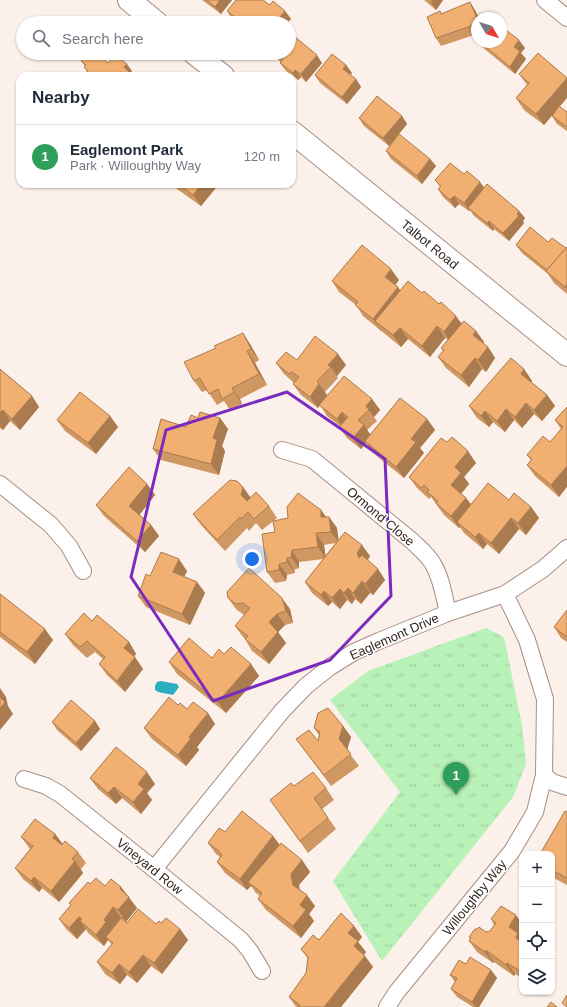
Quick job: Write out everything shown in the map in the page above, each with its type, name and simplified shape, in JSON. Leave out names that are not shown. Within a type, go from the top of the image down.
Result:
[{"type":"main road","points":[[129,0],[149,16]]},
{"type":"main road","points":[[203,60],[218,72]]},
{"type":"main road","name":"Talbot Road","points":[[296,135],[567,356]]},
{"type":"street","points":[[545,0],[567,18]]},
{"type":"street","name":"Ormond Close","points":[[282,450],[312,459],[424,552],[433,565],[441,584],[448,613]]},
{"type":"street","points":[[0,484],[51,525],[69,546],[83,571]]},
{"type":"street","name":"Eaglemont Drive","points":[[154,869],[282,711],[306,686],[330,667],[354,652],[448,613],[505,594],[542,569],[567,548]]},
{"type":"street","name":"Willoughby Way","points":[[387,1007],[396,993],[512,851],[535,812],[544,775],[544,700],[527,640],[505,594]]},
{"type":"street","points":[[544,775],[552,782],[567,787]]},
{"type":"street","name":"Vineyard Row","points":[[24,779],[46,786],[60,794],[154,869],[241,940],[250,951],[262,971]]},
{"type":"highlighted area","points":[[287,392],[385,459],[391,596],[330,660],[213,701],[131,577],[166,430]]},
{"type":"green space","points":[[486,628],[504,637],[522,725],[526,764],[513,797],[382,961],[333,881],[400,792],[330,700],[368,671]]},
{"type":"water","points":[[161,681],[177,684],[179,687],[173,695],[158,692],[155,690],[155,686],[157,682]]},
{"type":"building","points":[[207,0],[220,0],[215,7]]},
{"type":"building","points":[[236,0],[263,0],[270,5],[273,1],[285,11],[281,16],[234,16],[227,11]]},
{"type":"building","points":[[470,2],[474,12],[471,12],[471,26],[436,38],[427,17],[440,11],[441,14]]},
{"type":"building","points":[[507,31],[519,40],[514,47],[520,51],[510,67],[487,48],[507,48]]},
{"type":"building","points":[[296,38],[317,55],[301,74],[295,70],[292,72],[280,63],[282,60],[296,60]]},
{"type":"building","points":[[538,53],[567,78],[536,114],[516,98],[529,83],[519,74]]},
{"type":"building","points":[[332,54],[346,65],[343,69],[356,79],[342,97],[315,75]]},
{"type":"building","points":[[104,60],[108,63],[111,60],[122,60],[127,64],[124,67],[129,72],[87,72],[88,71],[84,67],[86,65],[81,61]]},
{"type":"building","points":[[377,96],[402,116],[383,138],[359,118]]},
{"type":"building","points":[[559,106],[567,112],[567,127],[552,116]]},
{"type":"building","points":[[399,134],[430,159],[417,176],[386,151]]},
{"type":"building","points":[[450,163],[464,174],[467,171],[480,182],[464,203],[454,196],[450,200],[438,189],[441,186],[435,180]]},
{"type":"building","points":[[487,184],[519,211],[517,214],[519,216],[503,233],[489,221],[487,223],[468,208]]},
{"type":"building","points":[[183,188],[199,188],[193,195]]},
{"type":"building","points":[[530,227],[548,242],[552,238],[566,248],[547,270],[516,245]]},
{"type":"building","points":[[362,245],[391,269],[385,277],[398,287],[373,319],[355,305],[358,302],[332,281]]},
{"type":"building","points":[[567,247],[567,284],[565,287],[546,271]]},
{"type":"building","points":[[408,281],[422,293],[424,291],[439,304],[441,302],[456,316],[444,332],[437,326],[422,346],[400,328],[393,335],[375,321]]},
{"type":"building","points":[[464,321],[476,331],[473,335],[488,347],[478,360],[475,358],[461,375],[438,357],[444,350],[441,348]]},
{"type":"building","points":[[243,333],[251,349],[247,351],[259,374],[232,388],[234,392],[222,399],[218,389],[209,394],[200,378],[194,381],[184,362],[216,348],[214,346]]},
{"type":"building","points":[[315,336],[338,354],[328,365],[331,367],[317,381],[319,384],[310,397],[293,384],[299,377],[292,372],[289,374],[276,363],[286,352],[297,360]]},
{"type":"building","points":[[511,358],[524,369],[521,374],[547,395],[534,410],[526,403],[515,417],[506,409],[497,421],[485,411],[481,416],[469,406]]},
{"type":"building","points":[[0,369],[32,396],[12,419],[3,410],[0,413]]},
{"type":"building","points":[[344,376],[372,399],[366,406],[369,410],[358,420],[364,425],[353,438],[339,427],[348,417],[342,412],[337,419],[319,405]]},
{"type":"building","points":[[80,392],[110,416],[88,443],[57,420]]},
{"type":"building","points":[[400,398],[427,419],[411,439],[416,442],[396,467],[365,441]]},
{"type":"building","points":[[567,407],[567,466],[551,485],[527,465],[532,459],[527,455],[543,436],[550,442],[563,427],[555,420]]},
{"type":"building","points":[[200,412],[220,418],[213,438],[217,440],[211,464],[153,449],[161,419],[186,427],[191,415],[198,418]]},
{"type":"building","points":[[452,437],[468,451],[455,467],[461,473],[451,485],[466,498],[451,516],[436,503],[438,501],[427,492],[429,490],[424,485],[421,488],[409,477],[441,438],[447,442]]},
{"type":"building","points":[[129,467],[147,484],[129,506],[151,525],[137,541],[96,505]]},
{"type":"building","points":[[230,480],[237,481],[243,487],[241,495],[247,501],[256,492],[269,506],[254,519],[248,512],[241,519],[240,517],[217,540],[193,514]]},
{"type":"building","points":[[488,483],[509,500],[514,493],[531,507],[518,523],[511,518],[491,543],[479,533],[475,537],[457,522]]},
{"type":"building","points":[[298,493],[321,510],[321,517],[329,517],[331,532],[316,533],[318,547],[292,550],[291,557],[287,558],[287,562],[279,564],[279,570],[267,572],[262,534],[275,532],[273,521],[288,518],[287,507]]},
{"type":"building","points":[[345,532],[362,545],[357,553],[359,558],[362,555],[378,569],[365,584],[362,581],[353,593],[348,588],[344,593],[340,589],[332,598],[324,591],[321,595],[305,582]]},
{"type":"building","points":[[161,552],[179,559],[173,572],[197,582],[182,614],[138,596],[146,574],[150,576]]},
{"type":"building","points":[[249,568],[282,598],[286,611],[277,614],[269,622],[278,632],[261,652],[245,639],[248,636],[235,626],[250,608],[243,603],[236,604],[228,598],[227,592]]},
{"type":"building","points":[[0,594],[45,629],[27,652],[0,632]]},
{"type":"building","points":[[567,610],[567,637],[554,627]]},
{"type":"building","points":[[84,613],[92,621],[97,615],[129,642],[124,648],[135,657],[117,681],[99,664],[105,657],[87,641],[80,647],[65,634]]},
{"type":"building","points":[[189,638],[212,658],[219,649],[224,654],[231,647],[251,664],[218,702],[169,662]]},
{"type":"building","points":[[0,697],[5,702],[0,709]]},
{"type":"building","points":[[169,697],[178,705],[180,703],[187,709],[193,702],[208,713],[189,737],[191,738],[178,755],[144,728]]},
{"type":"building","points":[[71,700],[95,721],[76,743],[52,722]]},
{"type":"building","points":[[328,708],[343,726],[339,739],[351,754],[324,775],[296,739],[309,730],[318,741],[320,732],[314,728],[318,713]]},
{"type":"building","points":[[116,747],[147,772],[138,784],[144,789],[133,802],[114,787],[108,793],[90,778]]},
{"type":"building","points":[[313,772],[326,788],[314,798],[328,818],[300,841],[270,800],[291,783],[294,786]]},
{"type":"building","points":[[242,811],[273,836],[240,879],[217,862],[222,855],[208,843],[219,828],[225,832]]},
{"type":"building","points":[[565,811],[567,812],[567,878],[555,872],[555,851],[542,851]]},
{"type":"building","points":[[35,819],[55,834],[53,838],[62,845],[65,841],[78,852],[72,859],[75,861],[51,891],[34,877],[31,881],[15,868],[33,846],[21,837]]},
{"type":"building","points":[[281,843],[302,860],[291,874],[293,885],[307,895],[300,905],[306,910],[293,926],[258,899],[262,893],[248,882]]},
{"type":"building","points":[[96,878],[105,886],[111,879],[121,887],[120,889],[129,897],[118,910],[113,907],[104,920],[106,922],[96,935],[80,921],[82,919],[79,917],[69,928],[59,919],[71,905],[69,903],[88,882],[90,884]]},
{"type":"building","points":[[501,906],[516,915],[509,927],[518,933],[516,938],[519,940],[519,970],[507,963],[506,965],[486,950],[485,952],[469,941],[471,938],[469,937],[475,929],[479,927],[486,932],[490,931],[496,923],[491,919]]},
{"type":"building","points":[[138,909],[156,924],[159,921],[161,923],[166,918],[180,929],[154,963],[143,955],[129,972],[119,964],[112,973],[97,962],[113,943],[106,937],[121,918],[127,923]]},
{"type":"building","points":[[341,913],[354,926],[348,933],[358,941],[354,946],[365,956],[324,1007],[299,1007],[300,1005],[289,997],[306,973],[308,957],[301,949],[313,935],[319,940]]},
{"type":"building","points":[[470,957],[491,970],[472,1002],[451,989],[457,978],[450,975],[459,960],[466,964]]},
{"type":"building","points":[[567,995],[567,1007],[562,1003]]},
{"type":"building","points":[[551,1002],[557,1007],[547,1007]]},
{"type":"place","name":"Eaglemont Park","points":[[456,795]]}]
